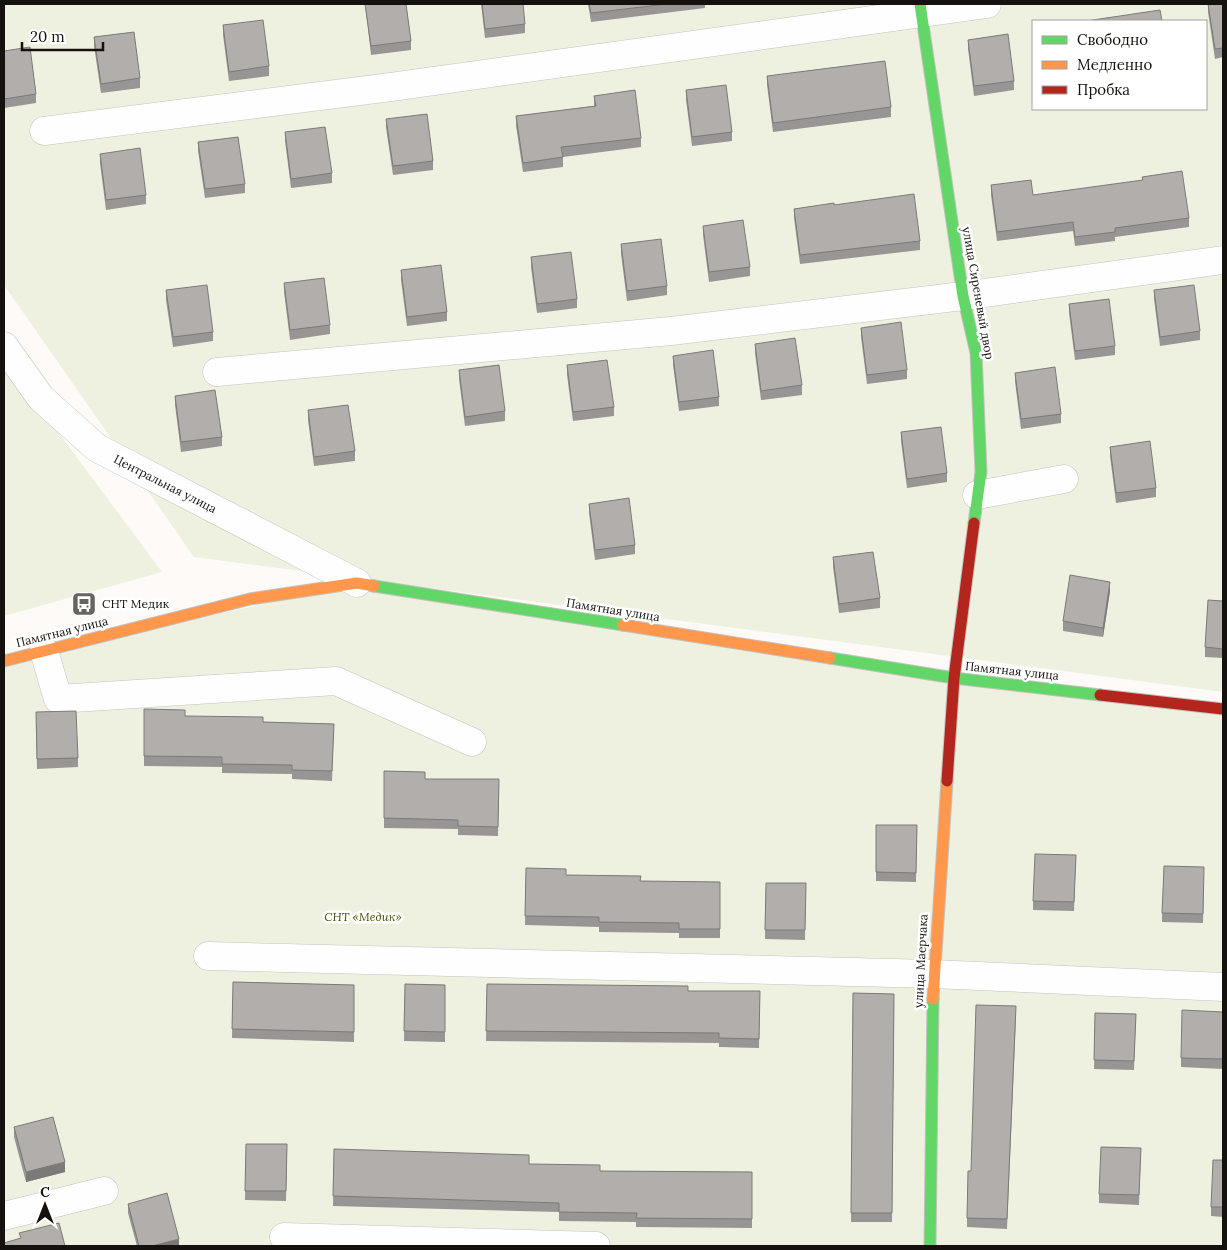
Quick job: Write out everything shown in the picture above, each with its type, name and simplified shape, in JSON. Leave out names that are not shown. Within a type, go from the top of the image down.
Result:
[{"type":"street","points":[[44,131],[391,87],[921,9],[987,4]]},
{"type":"street","name":"улица Сиреневый двор","points":[[921,9],[962,296],[976,353],[980,472],[954,678]]},
{"type":"street","points":[[217,372],[671,331],[962,296],[1223,260]]},
{"type":"street","name":"Центральная улица","points":[[4,346],[41,398],[96,448],[357,583]]},
{"type":"street","points":[[977,495],[1064,479]]},
{"type":"street","name":"Памятная улица","points":[[4,661],[250,599],[357,583],[954,678],[1223,709]]},
{"type":"street","points":[[44,651],[58,699],[336,681],[472,742]]},
{"type":"street","name":"улица Маерчака","points":[[930,1246],[933,974],[954,678]]},
{"type":"street","points":[[208,956],[933,974],[1223,986]]},
{"type":"street","points":[[4,1216],[104,1191]]},
{"type":"street","points":[[284,1236],[596,1246]]},
{"type":"green space","points":[[4,4],[1223,4],[1223,692],[194,557],[4,285]]},
{"type":"green space","points":[[4,359],[162,572],[4,616]]},
{"type":"green space","name":"СНТ «Медик»","points":[[357,583],[1223,712],[1223,1246],[4,1246],[4,662]]},
{"type":"building","points":[[365,4],[406,4],[411,41],[371,46]]},
{"type":"building","points":[[482,4],[523,4],[525,24],[485,29]]},
{"type":"building","points":[[589,4],[667,4],[591,13]]},
{"type":"building","points":[[1208,4],[1223,4],[1223,48],[1215,49]]},
{"type":"building","points":[[1160,10],[1162,20],[1093,20]]},
{"type":"building","points":[[263,20],[269,66],[229,72],[223,25]]},
{"type":"building","points":[[134,32],[140,78],[101,84],[94,37]]},
{"type":"building","points":[[1008,34],[1014,81],[974,86],[968,40]]},
{"type":"building","points":[[30,47],[36,94],[4,99],[4,51]]},
{"type":"building","points":[[885,61],[891,107],[773,123],[767,76]]},
{"type":"building","points":[[726,85],[732,132],[692,137],[686,90]]},
{"type":"building","points":[[635,90],[641,138],[561,147],[563,157],[523,163],[516,116],[596,106],[594,96]]},
{"type":"building","points":[[427,114],[433,161],[393,166],[386,119]]},
{"type":"building","points":[[325,127],[332,173],[291,179],[285,132]]},
{"type":"building","points":[[238,137],[245,184],[205,189],[198,142]]},
{"type":"building","points":[[140,148],[146,195],[106,200],[100,154]]},
{"type":"building","points":[[1182,171],[1189,218],[1115,228],[1115,232],[1075,237],[1073,222],[997,232],[991,185],[1031,180],[1033,195],[1143,180],[1142,177]]},
{"type":"building","points":[[914,194],[920,241],[800,255],[794,209]]},
{"type":"building","points":[[743,220],[750,267],[709,272],[703,226]]},
{"type":"building","points":[[661,239],[667,286],[627,291],[621,244]]},
{"type":"building","points":[[571,252],[577,299],[537,304],[531,257]]},
{"type":"building","points":[[441,265],[447,312],[407,317],[401,270]]},
{"type":"building","points":[[324,278],[330,325],[290,330],[284,283]]},
{"type":"building","points":[[207,285],[213,332],[173,337],[166,290]]},
{"type":"building","points":[[1194,285],[1200,331],[1160,337],[1154,290]]},
{"type":"building","points":[[1109,299],[1115,346],[1075,351],[1069,304]]},
{"type":"building","points":[[901,322],[907,370],[867,375],[861,328]]},
{"type":"building","points":[[795,338],[802,385],[761,391],[755,344]]},
{"type":"building","points":[[713,350],[719,397],[679,402],[673,356]]},
{"type":"building","points":[[607,360],[614,407],[573,412],[567,365]]},
{"type":"building","points":[[499,365],[505,411],[465,417],[459,370]]},
{"type":"building","points":[[1055,367],[1061,414],[1021,419],[1015,373]]},
{"type":"building","points":[[215,390],[222,437],[181,442],[175,396]]},
{"type":"building","points":[[348,405],[355,451],[314,457],[308,410]]},
{"type":"building","points":[[941,427],[947,473],[907,479],[901,432]]},
{"type":"building","points":[[1150,441],[1156,488],[1116,493],[1110,447]]},
{"type":"building","points":[[629,498],[635,545],[595,550],[589,504]]},
{"type":"building","points":[[873,552],[880,598],[839,604],[833,557]]},
{"type":"building","points":[[1070,575],[1110,582],[1103,628],[1063,621]]},
{"type":"building","points":[[1208,600],[1223,601],[1223,649],[1205,647]]},
{"type":"building","points":[[144,709],[185,710],[185,716],[263,717],[263,722],[334,724],[332,771],[292,770],[292,765],[222,764],[222,757],[144,756]]},
{"type":"building","points":[[76,711],[78,758],[37,759],[36,712]]},
{"type":"building","points":[[384,771],[425,772],[425,779],[499,779],[498,827],[458,826],[458,820],[384,818]]},
{"type":"building","points":[[876,825],[917,825],[916,873],[876,872]]},
{"type":"building","points":[[1035,854],[1076,855],[1074,902],[1033,901]]},
{"type":"building","points":[[1164,866],[1204,867],[1203,914],[1162,913]]},
{"type":"building","points":[[526,868],[566,869],[566,875],[641,876],[640,881],[720,882],[720,929],[679,929],[679,923],[599,922],[599,917],[525,916]]},
{"type":"building","points":[[766,883],[806,883],[805,930],[765,930]]},
{"type":"building","points":[[233,982],[354,985],[354,1032],[232,1029]]},
{"type":"building","points":[[405,984],[445,985],[445,1032],[404,1031]]},
{"type":"building","points":[[487,984],[688,986],[688,991],[760,991],[759,1039],[719,1038],[719,1033],[486,1031]]},
{"type":"building","points":[[853,993],[894,994],[892,1213],[851,1213]]},
{"type":"building","points":[[976,1005],[1016,1006],[1007,1219],[967,1218],[968,1171],[971,1171]]},
{"type":"building","points":[[1182,1010],[1223,1012],[1223,1059],[1181,1058]]},
{"type":"building","points":[[1095,1013],[1136,1014],[1134,1061],[1094,1060]]},
{"type":"building","points":[[53,1117],[65,1162],[26,1172],[14,1127]]},
{"type":"building","points":[[246,1144],[287,1144],[286,1191],[245,1191]]},
{"type":"building","points":[[1101,1147],[1141,1148],[1139,1195],[1099,1194]]},
{"type":"building","points":[[334,1149],[529,1155],[529,1164],[600,1165],[600,1171],[752,1172],[752,1219],[636,1218],[637,1213],[559,1212],[559,1203],[333,1196]]},
{"type":"building","points":[[1213,1160],[1223,1160],[1223,1207],[1211,1207]]},
{"type":"building","points":[[167,1193],[179,1239],[152,1246],[139,1246],[128,1204]]},
{"type":"building","points":[[59,1223],[65,1246],[4,1246],[4,1243],[21,1238],[19,1233]]},
{"type":"traffic: fast","points":[[920,4],[963,296],[976,353],[981,472],[974,523]]},
{"type":"traffic: fast","points":[[374,586],[623,625]]},
{"type":"traffic: fast","points":[[830,658],[954,678],[1100,695]]},
{"type":"traffic: fast","points":[[930,1246],[933,999]]},
{"type":"traffic: slow","points":[[4,661],[250,599],[357,583],[374,586]]},
{"type":"traffic: slow","points":[[623,625],[830,658]]},
{"type":"traffic: slow","points":[[933,999],[947,781]]},
{"type":"traffic: jam","points":[[947,781],[954,678],[974,523]]},
{"type":"traffic: jam","points":[[1100,695],[1223,709]]},
{"type":"place","name":"СНТ Медик","points":[[84,604]]}]
